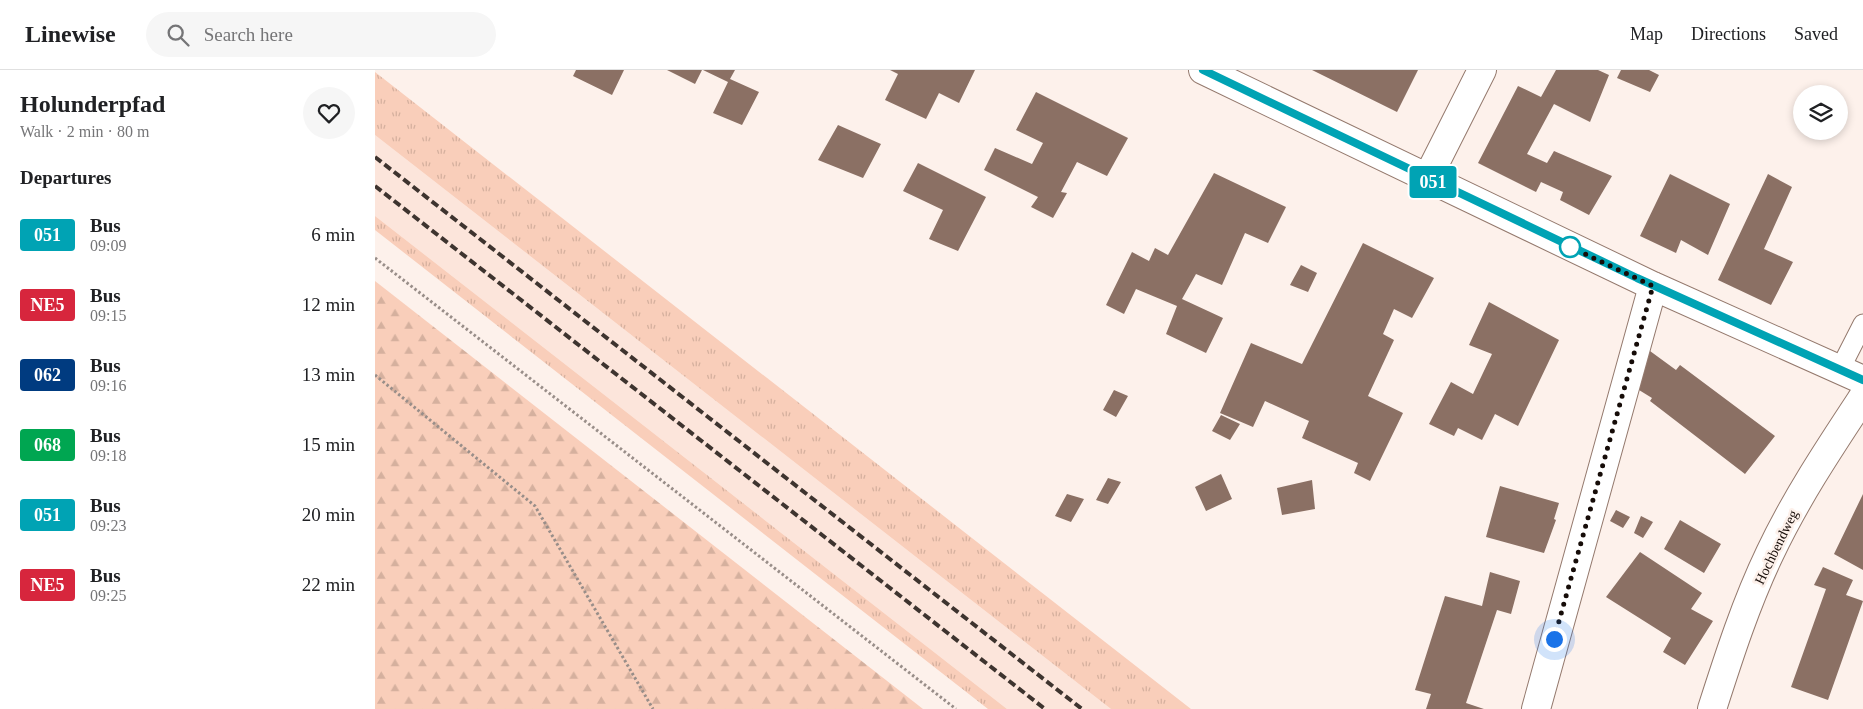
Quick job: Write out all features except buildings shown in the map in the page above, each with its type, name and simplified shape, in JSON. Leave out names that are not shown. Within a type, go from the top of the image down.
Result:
[{"type":"street","points":[[1203,70],[1653,286],[1851,375]]},
{"type":"street","points":[[1427,179],[1482,70]]},
{"type":"street","points":[[1536,709],[1653,286]]},
{"type":"street","name":"Hochbendweg","points":[[1712,709],[1734,642],[1770,553],[1819,463],[1863,396]]},
{"type":"lane","points":[[1851,375],[1863,324]]},
{"type":"path","points":[[375,258],[956,709]]},
{"type":"path","points":[[375,375],[535,506],[653,709]]},
{"type":"shaded area","points":[[375,135],[1111,709],[1007,709],[375,216]]},
{"type":"green space","points":[[375,72],[1191,709],[1111,709],[375,135]]},
{"type":"green space","points":[[375,216],[1007,709],[988,709],[375,230]]},
{"type":"green space","points":[[375,281],[923,709],[375,709]]},
{"type":"railway","points":[[375,157],[1082,709]]},
{"type":"railway","points":[[375,186],[1045,709]]},
{"type":"bus line","name":"051","points":[[1203,70],[1637,278],[1863,380]]},
{"type":"route","points":[[1554,639],[1653,286],[1570,247]]}]
